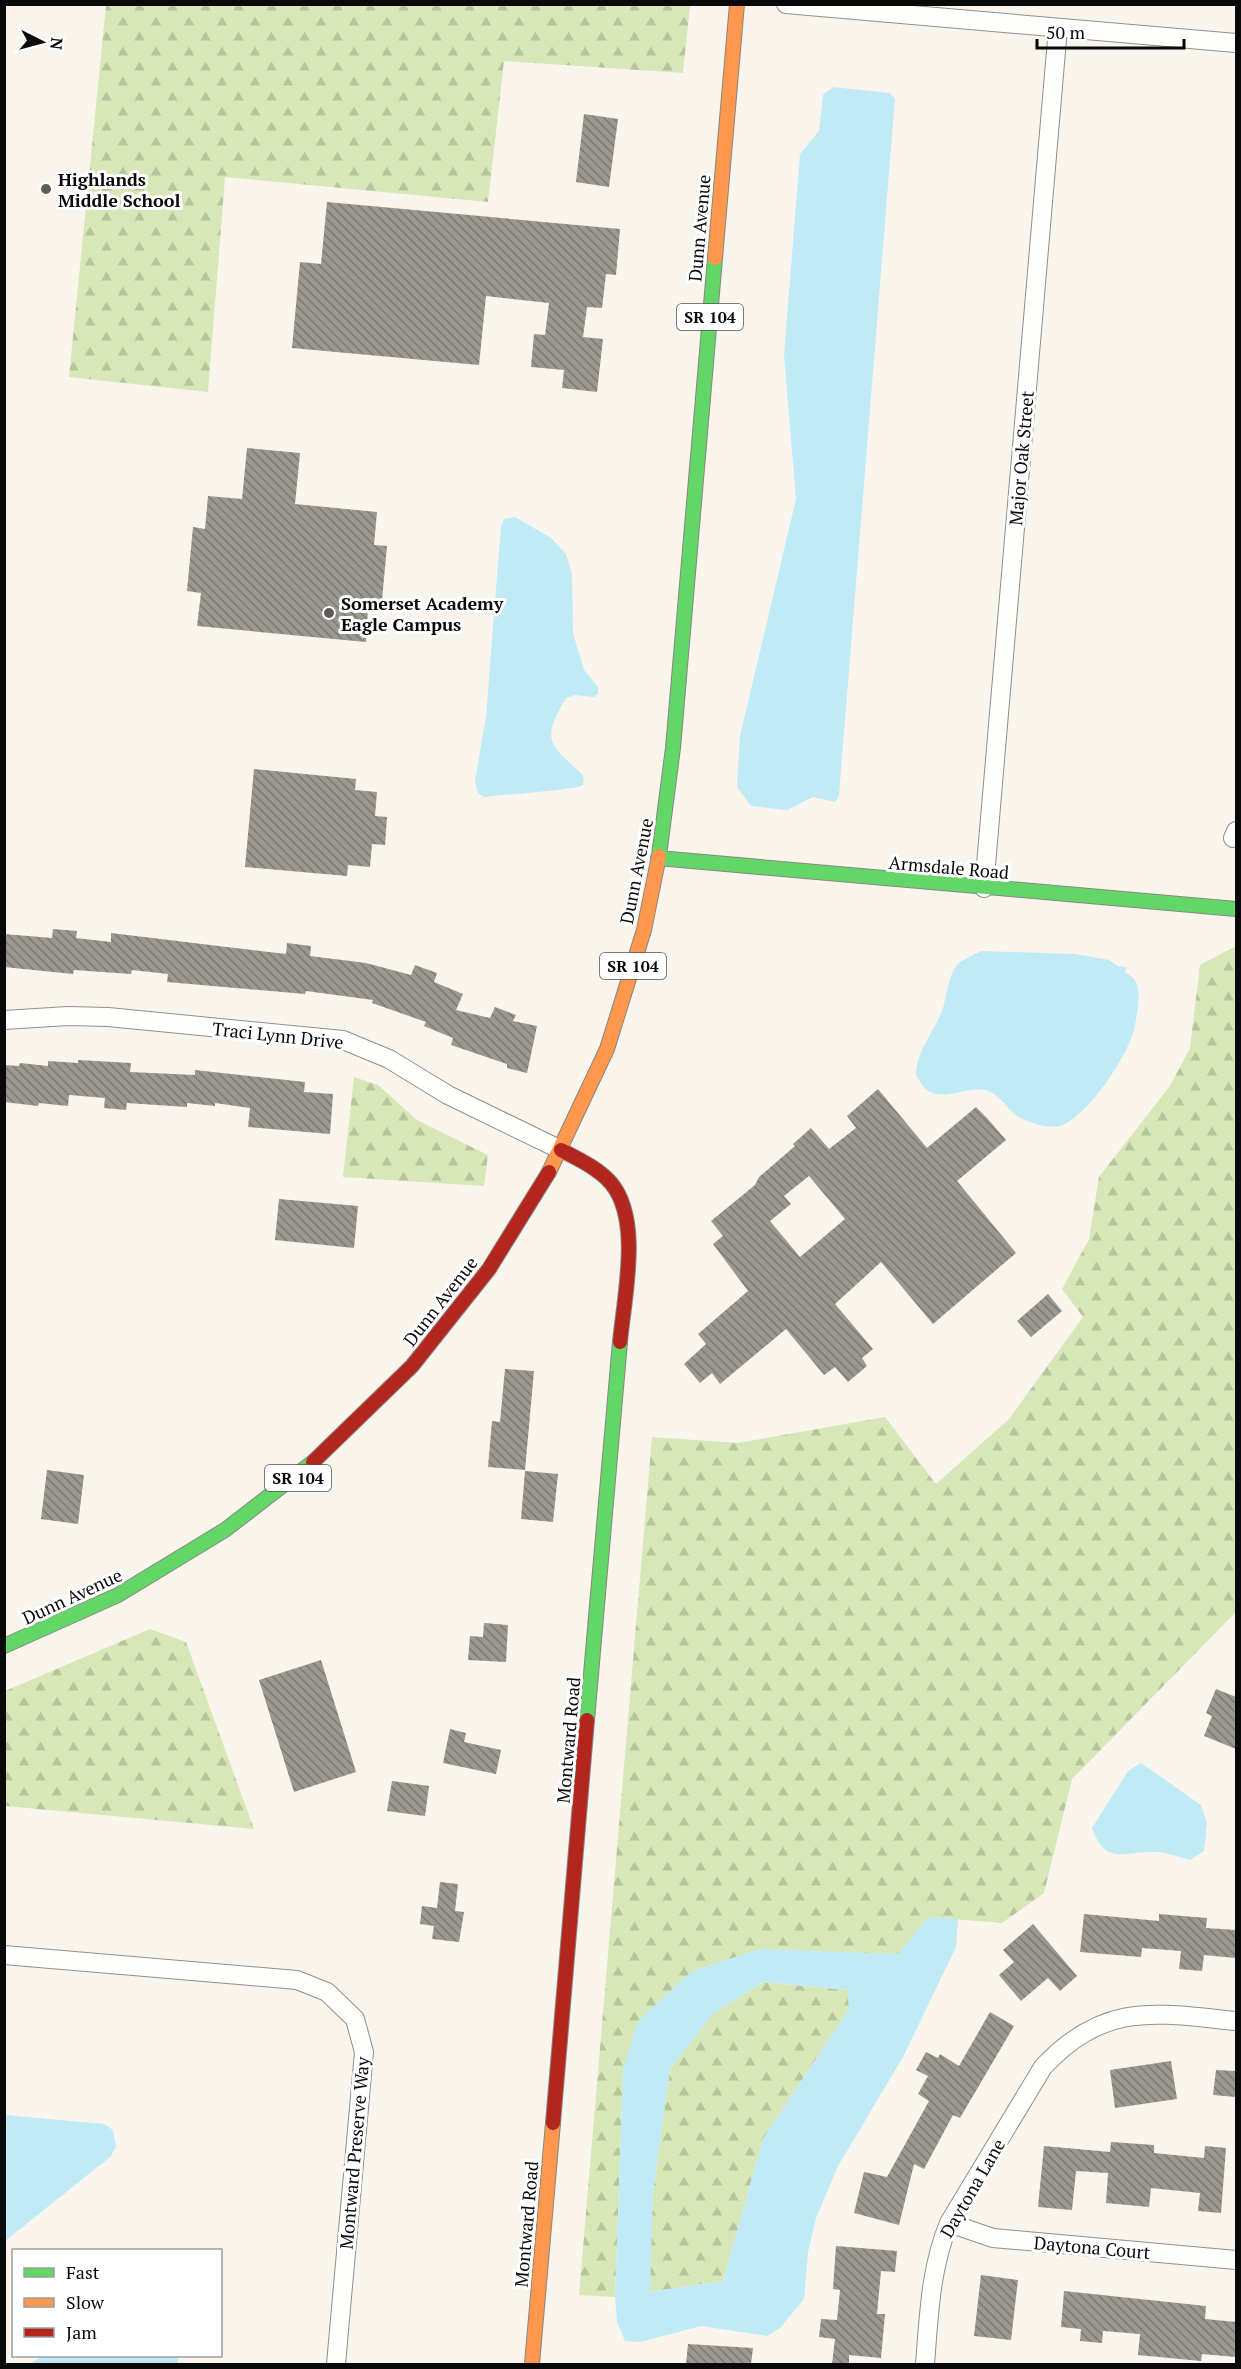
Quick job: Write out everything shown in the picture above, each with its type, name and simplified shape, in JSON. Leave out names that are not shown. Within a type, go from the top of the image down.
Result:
[{"type":"main road","name":"Dunn Avenue","points":[[4,1646],[118,1596],[241,1519],[297,1478],[395,1385],[442,1332],[519,1223],[561,1150],[598,1070],[622,1004],[643,930],[668,794],[737,4]]},
{"type":"main road","name":"Armsdale Road","points":[[658,858],[1236,909]]},
{"type":"main road","name":"Montward Road","points":[[532,2364],[629,1235],[626,1209],[614,1185],[600,1170],[561,1150]]},
{"type":"street","points":[[786,4],[1236,43]]},
{"type":"street","name":"Major Oak Street","points":[[984,888],[1058,28]]},
{"type":"street","name":"Traci Lynn Drive","points":[[4,1020],[68,1016],[108,1017],[343,1040],[389,1059],[448,1095],[561,1150]]},
{"type":"street","name":"Montward Preserve Way","points":[[4,1955],[297,1980],[327,1992],[355,2019],[364,2052],[336,2364]]},
{"type":"street","name":"Daytona Lane","points":[[924,2364],[933,2270],[949,2223],[1043,2067],[1059,2050],[1076,2037],[1098,2025],[1141,2013],[1236,2021]]},
{"type":"street","name":"Daytona Court","points":[[949,2223],[993,2238],[1236,2260]]},
{"type":"green space","points":[[106,5],[690,5],[683,73],[504,61],[488,202],[225,177],[208,392],[69,377]]},
{"type":"green space","points":[[1236,946],[1236,1612],[1072,1779],[1044,1893],[1002,1923],[928,1917],[898,1954],[760,1950],[692,1971],[623,2070],[615,2297],[579,2295],[652,1437],[738,1443],[885,1417],[936,1484],[1009,1419],[1083,1317],[1062,1289],[1089,1239],[1099,1177],[1170,1086],[1190,1048],[1200,965]]},
{"type":"green space","points":[[354,1077],[378,1085],[417,1120],[488,1155],[484,1186],[343,1177]]},
{"type":"green space","points":[[150,1629],[186,1642],[254,1829],[5,1806],[5,1691]]},
{"type":"green space","points":[[763,1982],[848,1990],[849,2009],[763,2139],[723,2281],[649,2292],[653,2192],[670,2069],[713,2014]]},
{"type":"water","points":[[833,87],[889,93],[895,98],[839,795],[835,802],[813,797],[787,810],[751,806],[737,787],[740,736],[796,499],[784,355],[800,154],[819,131],[823,95]]},
{"type":"water","points":[[515,517],[551,538],[566,554],[572,574],[573,633],[584,670],[598,687],[598,694],[594,697],[575,695],[566,698],[553,723],[551,732],[555,747],[581,773],[584,778],[583,785],[484,797],[478,793],[475,781],[486,716],[501,526],[504,519]]},
{"type":"water","points":[[981,951],[1075,954],[1109,960],[1118,966],[1126,967],[1125,973],[1136,982],[1139,996],[1135,1026],[1125,1052],[1106,1083],[1071,1121],[1056,1127],[1035,1124],[1016,1115],[995,1095],[985,1090],[949,1094],[932,1093],[917,1077],[917,1063],[940,1016],[954,969],[962,961]]},
{"type":"water","points":[[1141,1763],[1201,1805],[1207,1823],[1204,1851],[1190,1860],[1158,1852],[1111,1853],[1098,1840],[1092,1828],[1128,1771]]},
{"type":"water","points":[[928,1917],[958,1919],[956,1947],[903,2057],[838,2166],[816,2218],[808,2252],[804,2299],[780,2328],[767,2336],[701,2326],[640,2342],[625,2341],[617,2322],[615,2297],[623,2070],[638,2021],[692,1971],[760,1949],[898,1954]],"holes":[[[763,1982],[848,1990],[849,2009],[763,2139],[723,2281],[650,2292],[653,2192],[670,2069],[713,2014]]]},
{"type":"water","points":[[5,2115],[104,2124],[113,2130],[116,2147],[110,2157],[5,2241]]},
{"type":"water","points":[[40,2357],[178,2357],[178,2364],[31,2364]]},
{"type":"building","points":[[584,114],[618,119],[609,187],[576,182]]},
{"type":"building","points":[[327,202],[620,229],[616,275],[606,274],[602,308],[587,307],[583,337],[603,339],[597,392],[562,388],[564,370],[531,367],[534,334],[545,335],[549,303],[486,296],[479,365],[292,348],[300,262],[321,264]]},
{"type":"building","points":[[247,448],[300,453],[295,504],[377,512],[374,545],[387,546],[381,611],[368,610],[366,642],[197,626],[201,593],[187,591],[193,527],[205,529],[208,496],[242,499]]},
{"type":"building","points":[[254,769],[356,779],[355,790],[377,792],[375,816],[387,817],[385,845],[372,844],[370,867],[348,865],[347,876],[245,867]]},
{"type":"building","points":[[53,929],[77,931],[76,938],[111,942],[111,933],[286,954],[287,943],[311,946],[310,956],[366,963],[411,975],[415,965],[437,973],[434,982],[463,994],[456,1010],[490,1018],[495,1007],[516,1015],[513,1021],[537,1026],[527,1073],[507,1068],[507,1064],[451,1045],[453,1038],[424,1026],[426,1022],[372,1003],[373,1000],[306,991],[305,994],[167,982],[168,974],[132,970],[131,974],[74,970],[73,974],[4,967],[4,934],[52,938]]},
{"type":"building","points":[[78,1060],[131,1063],[130,1072],[195,1075],[195,1070],[305,1082],[304,1092],[333,1094],[330,1134],[248,1127],[250,1108],[215,1103],[215,1106],[187,1103],[187,1107],[127,1103],[126,1110],[104,1108],[105,1098],[69,1095],[68,1106],[39,1103],[38,1106],[4,1102],[4,1065],[19,1066],[20,1063],[48,1066],[48,1061],[78,1063]]},
{"type":"building","points":[[878,1089],[927,1148],[976,1107],[1006,1140],[957,1181],[1016,1253],[933,1324],[881,1262],[835,1304],[873,1349],[862,1358],[867,1366],[848,1382],[835,1367],[824,1375],[786,1329],[720,1384],[712,1373],[700,1383],[684,1364],[706,1344],[698,1334],[748,1291],[713,1244],[723,1236],[711,1221],[755,1185],[759,1177],[795,1146],[793,1144],[811,1128],[829,1149],[856,1128],[847,1116]],"holes":[[[809,1176],[845,1219],[800,1257],[770,1221],[791,1204],[784,1196]]]},
{"type":"building","points":[[279,1199],[358,1206],[354,1248],[275,1240]]},
{"type":"building","points":[[1048,1294],[1062,1311],[1031,1337],[1017,1321]]},
{"type":"building","points":[[505,1369],[534,1371],[525,1470],[488,1467],[492,1421],[500,1422]]},
{"type":"building","points":[[47,1470],[84,1475],[78,1524],[41,1519]]},
{"type":"building","points":[[525,1471],[558,1474],[553,1522],[521,1519]]},
{"type":"building","points":[[484,1623],[508,1625],[506,1662],[468,1660],[470,1636],[483,1637]]},
{"type":"building","points":[[321,1660],[356,1772],[294,1792],[259,1680]]},
{"type":"building","points":[[1216,1689],[1236,1697],[1236,1749],[1204,1736],[1212,1716],[1206,1713]]},
{"type":"building","points":[[450,1729],[466,1733],[464,1742],[501,1750],[496,1774],[443,1763]]},
{"type":"building","points":[[392,1781],[429,1786],[425,1816],[387,1811]]},
{"type":"building","points":[[440,1882],[458,1884],[455,1911],[464,1912],[459,1942],[432,1939],[434,1926],[420,1924],[422,1906],[437,1908]]},
{"type":"building","points":[[1084,1914],[1159,1921],[1159,1914],[1207,1918],[1206,1928],[1236,1930],[1236,1958],[1204,1955],[1202,1971],[1179,1969],[1181,1951],[1142,1948],[1141,1957],[1080,1952]]},
{"type":"building","points":[[1033,1924],[1077,1976],[1060,1991],[1048,1978],[1021,2001],[999,1975],[1014,1962],[1003,1950]]},
{"type":"building","points":[[990,2012],[1014,2026],[960,2118],[953,2115],[924,2169],[914,2164],[899,2225],[854,2213],[864,2172],[887,2177],[929,2101],[918,2094],[928,2076],[916,2070],[926,2052],[938,2058],[940,2054],[959,2066]]},
{"type":"building","points":[[1171,2061],[1177,2099],[1115,2108],[1110,2070]]},
{"type":"building","points":[[1216,2070],[1236,2071],[1236,2097],[1213,2095]]},
{"type":"building","points":[[1111,2142],[1154,2145],[1154,2153],[1204,2158],[1205,2146],[1226,2148],[1221,2213],[1198,2211],[1200,2193],[1151,2188],[1149,2207],[1106,2203],[1108,2173],[1076,2171],[1072,2210],[1038,2207],[1044,2146],[1110,2152]]},
{"type":"building","points":[[836,2246],[897,2251],[895,2272],[881,2271],[877,2314],[885,2314],[881,2358],[849,2355],[849,2364],[832,2364],[835,2339],[819,2337],[821,2319],[837,2320],[840,2290],[833,2289]]},
{"type":"building","points":[[981,2275],[1018,2280],[1011,2340],[974,2336]]},
{"type":"building","points":[[1064,2291],[1206,2306],[1205,2319],[1236,2322],[1236,2357],[1202,2354],[1201,2361],[1138,2355],[1140,2334],[1103,2331],[1102,2343],[1080,2341],[1081,2329],[1061,2327]]},
{"type":"building","points":[[688,2344],[753,2348],[751,2364],[686,2364]]},
{"type":"traffic: fast","points":[[659,856],[673,748],[715,258]]},
{"type":"traffic: fast","points":[[658,858],[1236,909]]},
{"type":"traffic: fast","points":[[587,1720],[620,1342]]},
{"type":"traffic: fast","points":[[4,1646],[118,1595],[225,1530],[313,1462]]},
{"type":"traffic: slow","points":[[715,258],[737,4]]},
{"type":"traffic: slow","points":[[549,1172],[607,1049],[644,930],[659,856]]},
{"type":"traffic: slow","points":[[532,2364],[553,2123]]},
{"type":"traffic: jam","points":[[561,1150],[588,1164],[611,1183],[626,1217],[629,1260],[620,1342]]},
{"type":"traffic: jam","points":[[313,1462],[412,1366],[489,1269],[549,1172]]},
{"type":"traffic: jam","points":[[553,2123],[587,1720]]},
{"type":"place","name":"Highlands Middle School","points":[[46,189]]},
{"type":"place","name":"Somerset Academy Eagle Campus","points":[[329,613]]}]
